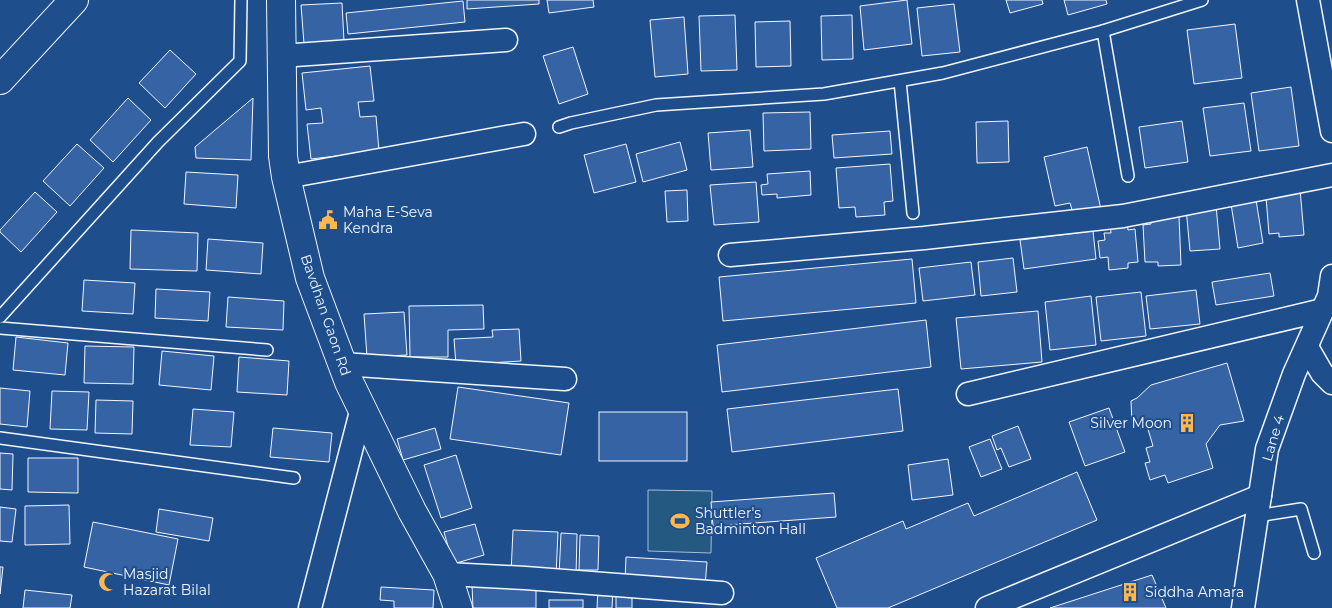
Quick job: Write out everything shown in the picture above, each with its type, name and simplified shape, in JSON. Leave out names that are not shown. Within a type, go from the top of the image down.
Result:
[{"type":"street","points":[[0,80],[74,0]]},
{"type":"street","name":"Bavdhan Gaon Rd","points":[[281,0],[283,156],[286,177],[310,278],[349,382],[412,511],[447,574],[458,608]]},
{"type":"street","points":[[1308,0],[1327,77],[1332,131]]},
{"type":"street","points":[[282,56],[506,40]]},
{"type":"street","points":[[286,177],[524,134]]},
{"type":"street","points":[[730,255],[924,238],[1123,216],[1332,175]]},
{"type":"street","name":"Lane 4","points":[[1243,608],[1267,448],[1294,374],[1327,307],[1332,276]]},
{"type":"street","points":[[968,394],[1327,307]]},
{"type":"street","points":[[1307,347],[1322,373],[1332,384]]},
{"type":"street","points":[[342,364],[565,379]]},
{"type":"street","points":[[310,608],[362,408]]},
{"type":"street","points":[[987,608],[1259,506]]},
{"type":"street","points":[[447,574],[722,593]]},
{"type":"lane","points":[[0,317],[158,142],[240,61],[240,0]]},
{"type":"lane","points":[[558,127],[656,105],[824,94],[943,73],[1103,31],[1202,0]]},
{"type":"lane","points":[[1103,31],[1128,176]]},
{"type":"lane","points":[[900,81],[913,213]]},
{"type":"lane","points":[[0,328],[267,350]]},
{"type":"lane","points":[[0,438],[294,478]]},
{"type":"lane","points":[[1259,506],[1301,509],[1314,553]]},
{"type":"shaded area","name":"Shuttler's Badminton Hall","points":[[648,490],[712,491],[711,553],[648,551]]},
{"type":"building","points":[[467,0],[539,0],[539,4],[467,9]]},
{"type":"building","points":[[547,0],[593,0],[594,7],[549,13]]},
{"type":"building","points":[[907,0],[912,44],[864,50],[860,6]]},
{"type":"building","points":[[1006,0],[1042,0],[1043,4],[1010,13]]},
{"type":"building","points":[[1064,0],[1106,0],[1107,4],[1068,15]]},
{"type":"building","points":[[463,1],[465,22],[348,34],[346,13]]},
{"type":"building","points":[[342,3],[344,41],[304,44],[301,5]]},
{"type":"building","points":[[954,4],[960,52],[922,56],[917,8]]},
{"type":"building","points":[[735,15],[737,70],[701,71],[699,16]]},
{"type":"building","points":[[852,15],[853,59],[822,60],[821,16]]},
{"type":"building","points":[[684,17],[688,74],[655,77],[650,20]]},
{"type":"building","points":[[790,21],[791,66],[756,67],[755,22]]},
{"type":"building","points":[[1235,24],[1242,78],[1194,84],[1187,30]]},
{"type":"building","points":[[573,47],[588,94],[559,104],[543,56]]},
{"type":"building","points":[[170,50],[196,74],[165,108],[139,83]]},
{"type":"building","points":[[370,66],[374,101],[358,102],[360,117],[376,116],[379,151],[311,159],[307,124],[323,123],[321,108],[306,110],[302,73]]},
{"type":"building","points":[[1291,87],[1299,146],[1259,151],[1251,93]]},
{"type":"building","points":[[128,98],[151,120],[113,162],[90,140]]},
{"type":"building","points":[[253,98],[251,160],[196,158],[195,147]]},
{"type":"building","points":[[1244,103],[1251,151],[1210,156],[1203,108]]},
{"type":"building","points":[[810,112],[811,149],[764,151],[763,113]]},
{"type":"building","points":[[1008,121],[1009,162],[977,163],[976,122]]},
{"type":"building","points":[[1182,121],[1188,162],[1145,168],[1139,127]]},
{"type":"building","points":[[750,130],[753,167],[711,170],[708,133]]},
{"type":"building","points":[[890,131],[892,154],[834,158],[832,135]]},
{"type":"building","points":[[680,142],[687,170],[643,182],[636,154]]},
{"type":"building","points":[[77,144],[104,168],[70,206],[43,181]]},
{"type":"building","points":[[626,144],[636,182],[594,193],[584,155]]},
{"type":"building","points":[[1087,147],[1102,214],[1075,220],[1070,203],[1055,206],[1044,157]]},
{"type":"building","points":[[890,164],[893,201],[884,202],[885,215],[856,217],[855,207],[839,208],[836,168]]},
{"type":"building","points":[[810,171],[811,195],[777,198],[777,194],[762,195],[761,185],[768,184],[767,174]]},
{"type":"building","points":[[186,172],[238,175],[236,208],[184,204]]},
{"type":"building","points":[[756,182],[759,222],[714,225],[710,185]]},
{"type":"building","points":[[1300,189],[1304,235],[1279,237],[1279,233],[1269,234],[1266,197],[1285,196],[1285,190]]},
{"type":"building","points":[[687,190],[688,221],[667,222],[665,191]]},
{"type":"building","points":[[35,192],[57,212],[21,252],[0,230]]},
{"type":"building","points":[[1256,200],[1263,243],[1238,248],[1231,204]]},
{"type":"building","points":[[1216,205],[1220,249],[1190,251],[1186,208]]},
{"type":"building","points":[[1179,216],[1181,265],[1158,266],[1158,262],[1145,262],[1143,225],[1151,224],[1150,217]]},
{"type":"building","points":[[1127,222],[1128,230],[1135,229],[1138,262],[1128,263],[1128,268],[1109,270],[1108,257],[1100,258],[1098,241],[1105,240],[1104,233],[1111,233],[1110,224]]},
{"type":"building","points":[[131,230],[198,233],[197,271],[130,269]]},
{"type":"building","points":[[1093,231],[1096,259],[1024,269],[1020,240]]},
{"type":"building","points":[[208,239],[263,243],[261,274],[206,270]]},
{"type":"building","points":[[1013,258],[1017,292],[981,296],[978,262]]},
{"type":"building","points":[[912,259],[916,303],[723,321],[719,277]]},
{"type":"building","points":[[971,262],[975,295],[923,301],[919,268]]},
{"type":"building","points":[[1270,273],[1274,296],[1216,305],[1212,282]]},
{"type":"building","points":[[84,280],[135,283],[133,314],[82,311]]},
{"type":"building","points":[[156,289],[210,292],[208,321],[155,318]]},
{"type":"building","points":[[1196,290],[1200,324],[1150,329],[1146,296]]},
{"type":"building","points":[[1141,292],[1146,336],[1101,341],[1096,297]]},
{"type":"building","points":[[1091,296],[1096,345],[1050,350],[1045,302]]},
{"type":"building","points":[[228,297],[284,301],[283,330],[226,327]]},
{"type":"building","points":[[483,305],[484,329],[448,330],[448,357],[410,357],[409,306]]},
{"type":"building","points":[[1038,311],[1042,362],[961,369],[956,318]]},
{"type":"building","points":[[404,312],[407,355],[367,357],[364,314]]},
{"type":"building","points":[[926,320],[931,367],[722,392],[717,345]]},
{"type":"building","points":[[519,329],[521,361],[456,365],[454,339],[493,337],[492,330]]},
{"type":"building","points":[[16,337],[68,343],[65,375],[13,370]]},
{"type":"building","points":[[85,346],[134,347],[133,384],[84,383]]},
{"type":"building","points":[[162,351],[214,356],[211,390],[159,385]]},
{"type":"building","points":[[239,357],[289,361],[287,395],[237,392]]},
{"type":"building","name":"Silver Moon","points":[[1227,363],[1244,421],[1220,425],[1206,444],[1213,468],[1168,483],[1165,475],[1150,480],[1145,463],[1150,462],[1146,448],[1153,446],[1147,426],[1140,428],[1138,422],[1132,423],[1131,401],[1151,385]]},
{"type":"building","points":[[458,387],[569,403],[561,455],[450,439]]},
{"type":"building","points":[[0,388],[30,391],[27,427],[0,424]]},
{"type":"building","points":[[898,389],[903,431],[732,452],[727,409]]},
{"type":"building","points":[[52,391],[89,392],[87,430],[50,429]]},
{"type":"building","points":[[96,400],[133,401],[132,434],[95,433]]},
{"type":"building","points":[[1109,408],[1125,452],[1085,466],[1069,422]]},
{"type":"building","points":[[193,409],[234,412],[231,447],[190,445]]},
{"type":"building","points":[[599,412],[687,412],[687,461],[599,461]]},
{"type":"building","points":[[1018,426],[1031,459],[1009,467],[1001,448],[997,450],[992,436]]},
{"type":"building","points":[[273,428],[332,433],[329,462],[270,457]]},
{"type":"building","points":[[435,428],[441,449],[403,460],[397,439]]},
{"type":"building","points":[[990,439],[1002,469],[981,477],[969,447]]},
{"type":"building","points":[[0,453],[13,454],[12,490],[0,489]]},
{"type":"building","points":[[456,455],[472,508],[441,518],[424,465]]},
{"type":"building","points":[[28,458],[78,458],[78,493],[28,492]]},
{"type":"building","points":[[948,459],[953,495],[912,500],[908,465]]},
{"type":"building","points":[[1077,472],[1097,520],[888,608],[837,608],[816,558],[903,521],[906,529],[968,503],[974,516]]},
{"type":"building","points":[[834,493],[836,517],[713,526],[711,502]]},
{"type":"building","points":[[69,505],[70,544],[25,545],[25,506]]},
{"type":"building","points":[[0,507],[16,509],[12,542],[0,541]]},
{"type":"building","points":[[159,509],[213,518],[209,541],[156,532]]},
{"type":"building","points":[[93,522],[178,539],[169,585],[84,567]]},
{"type":"building","points":[[475,524],[484,555],[453,564],[444,532]]},
{"type":"building","points":[[513,530],[558,532],[556,576],[511,573]]},
{"type":"building","points":[[561,533],[577,534],[576,577],[559,576]]},
{"type":"building","points":[[580,535],[599,536],[598,570],[579,570]]},
{"type":"building","points":[[626,557],[707,562],[705,586],[625,581]]},
{"type":"building","points":[[0,567],[3,567],[0,594]]},
{"type":"building","name":"Siddha Amara","points":[[1152,575],[1166,608],[1050,608]]},
{"type":"building","points":[[472,585],[536,585],[536,608],[473,608]]},
{"type":"building","points":[[381,587],[434,590],[433,608],[394,608],[394,601],[380,600]]},
{"type":"building","points":[[25,590],[72,595],[70,608],[23,608]]},
{"type":"building","points":[[598,590],[613,590],[612,608],[597,608]]},
{"type":"building","points":[[616,591],[632,592],[632,608],[616,608]]},
{"type":"building","points":[[549,600],[583,600],[583,608],[549,608]]},
{"type":"place","name":"Maha E-Seva Kendra","points":[[328,220]]},
{"type":"place","name":"Silver Moon","points":[[1187,423]]},
{"type":"place","name":"Shuttler's Badminton Hall","points":[[680,521]]},
{"type":"place","name":"Masjid Hazarat Bilal","points":[[108,582]]},
{"type":"place","name":"Siddha Amara","points":[[1130,592]]}]
